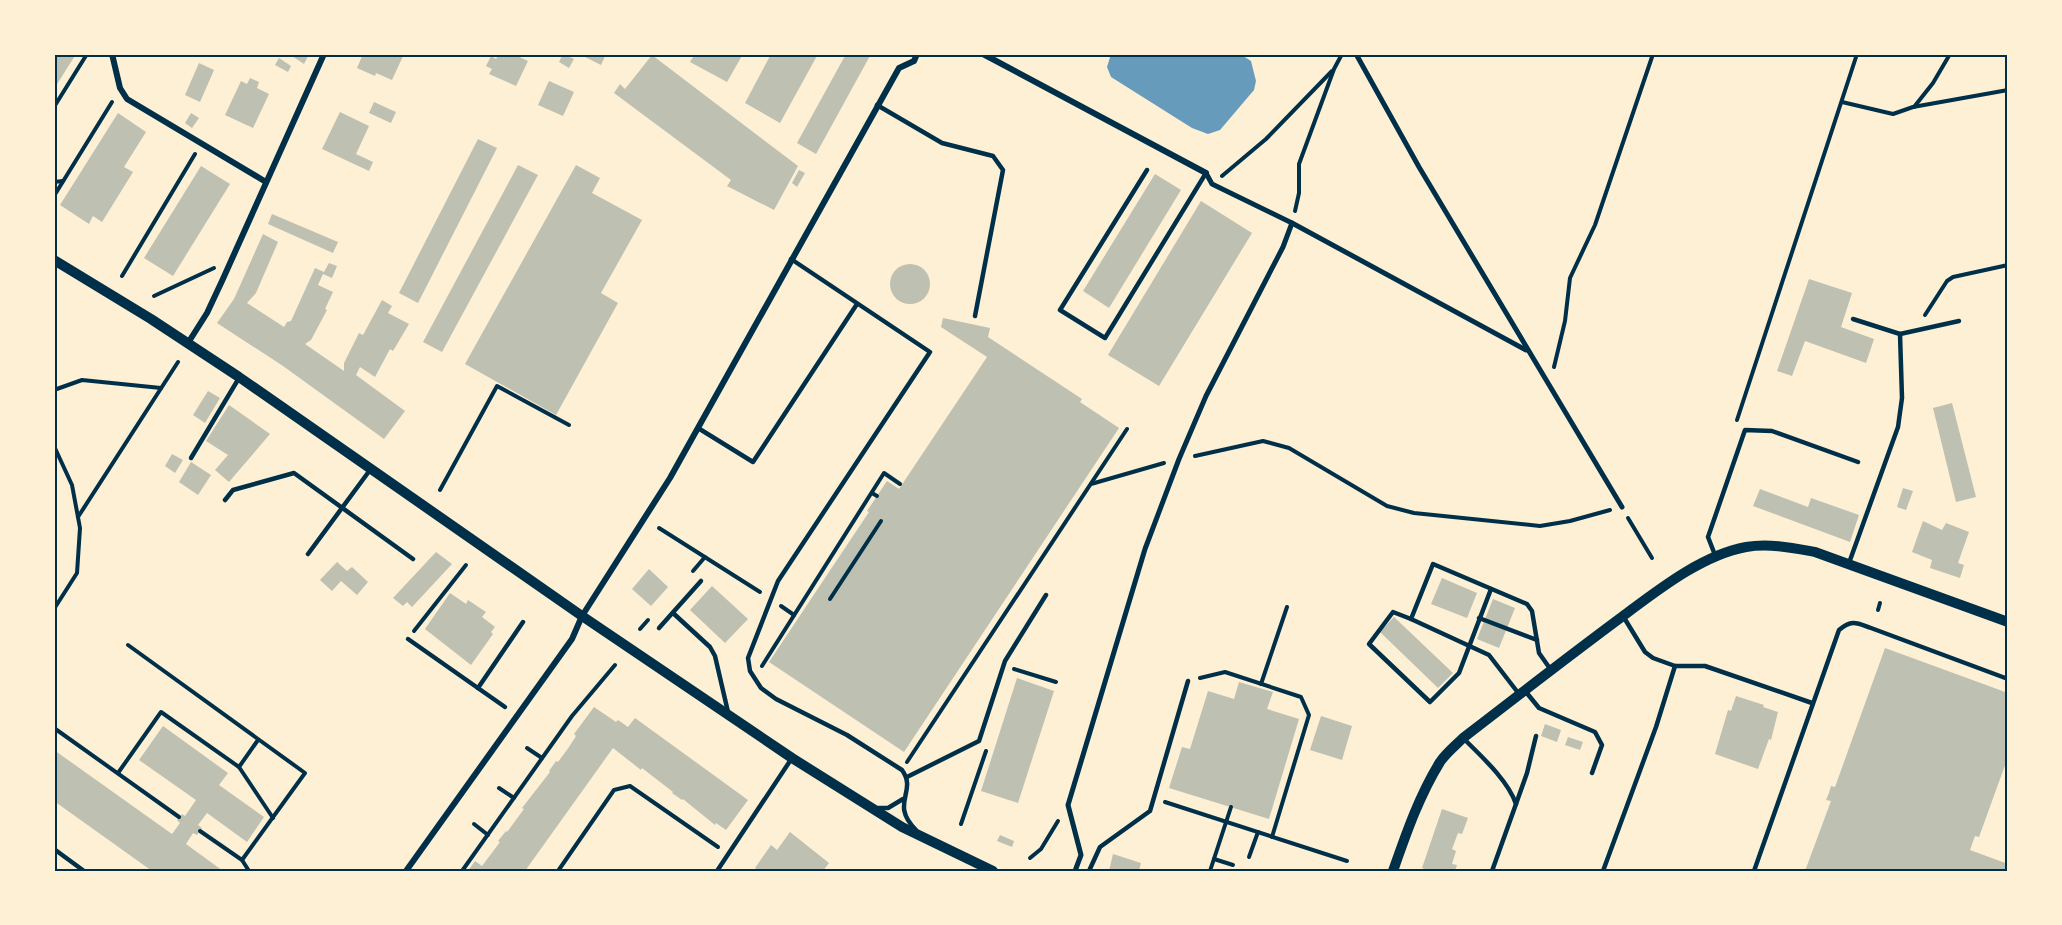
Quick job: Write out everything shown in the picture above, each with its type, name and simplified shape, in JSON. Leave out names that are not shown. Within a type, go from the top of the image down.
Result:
[{"type":"street","points":[[112,54],[120,88],[127,99],[266,183]]},
{"type":"street","points":[[188,343],[207,313],[324,54]]},
{"type":"street","points":[[406,871],[572,639],[582,616],[670,478],[898,68],[914,61],[917,54]]},
{"type":"street","points":[[983,54],[1206,173],[1212,184],[1292,223],[1527,350]]},
{"type":"street","points":[[1356,54],[1419,167],[1622,507]]},
{"type":"street","points":[[1075,871],[1081,855],[1068,805],[1145,549],[1206,396],[1283,247],[1292,223]]},
{"type":"street","points":[[54,260],[239,377],[582,616],[792,758],[902,827],[993,871]]},
{"type":"street","points":[[1393,871],[1404,838],[1441,760],[1462,738],[1623,616],[1684,573],[1716,557],[1746,547],[1781,546],[1815,552],[2008,622]]},
{"type":"lane","points":[[877,105],[942,143],[993,156],[1003,170],[975,316]]},
{"type":"lane","points":[[1147,170],[1060,310],[1105,338],[1206,173]]},
{"type":"lane","points":[[791,260],[930,352],[778,581],[748,658],[750,671],[761,688],[776,699],[847,735],[902,770],[907,777],[908,787],[903,799],[904,813],[911,825],[922,836]]},
{"type":"lane","points":[[698,428],[753,462],[857,304]]},
{"type":"lane","points":[[1853,319],[1900,334],[1959,321]]},
{"type":"lane","points":[[1848,564],[1898,427],[1902,398],[1900,334]]},
{"type":"lane","points":[[191,458],[239,377]]},
{"type":"lane","points":[[1716,557],[1708,537],[1745,430],[1772,431],[1858,462]]},
{"type":"lane","points":[[308,554],[371,469]]},
{"type":"lane","points":[[225,500],[233,490],[294,473],[413,559]]},
{"type":"lane","points":[[1411,619],[1433,564],[1527,604],[1533,611],[1539,653],[1551,670]]},
{"type":"lane","points":[[659,628],[701,581]]},
{"type":"lane","points":[[1491,589],[1468,646],[1459,673],[1430,702],[1369,644],[1392,612],[1411,619],[1468,646],[1489,655],[1521,692],[1539,708],[1595,732],[1602,745],[1592,773]]},
{"type":"lane","points":[[907,777],[979,741],[1005,661],[1046,595]]},
{"type":"lane","points":[[673,613],[710,647],[715,656],[729,715]]},
{"type":"lane","points":[[1623,616],[1645,652],[1653,658],[1675,666],[1705,666],[1812,703]]},
{"type":"lane","points":[[1479,618],[1537,640]]},
{"type":"lane","points":[[478,688],[523,622]]},
{"type":"lane","points":[[1754,871],[1839,630],[1847,623],[1854,622],[2008,679]]},
{"type":"lane","points":[[408,639],[505,707]]},
{"type":"lane","points":[[1603,871],[1656,727],[1675,666]]},
{"type":"lane","points":[[1089,871],[1100,847],[1150,811],[1188,681]]},
{"type":"lane","points":[[1492,871],[1516,804],[1536,735]]},
{"type":"lane","points":[[1462,738],[1480,755],[1513,795],[1516,804]]},
{"type":"lane","points":[[717,871],[792,758]]},
{"type":"lane","points":[[866,806],[888,808],[903,799]]},
{"type":"lane","points":[[54,849],[84,871]]},
{"type":"path","points":[[54,107],[87,54]]},
{"type":"path","points":[[1292,223],[1299,193],[1299,164],[1334,69],[1342,54]]},
{"type":"path","points":[[1550,388],[1565,321],[1570,278],[1595,225],[1653,54]]},
{"type":"path","points":[[1752,373],[1857,54]]},
{"type":"path","points":[[1913,107],[1933,83],[1950,54]]},
{"type":"path","points":[[1212,184],[1266,139],[1334,69]]},
{"type":"path","points":[[1842,102],[1893,114],[1913,107],[2008,90]]},
{"type":"path","points":[[54,196],[112,102]]},
{"type":"path","points":[[122,276],[195,154]]},
{"type":"path","points":[[54,182],[63,181]]},
{"type":"path","points":[[154,296],[220,265]]},
{"type":"path","points":[[1914,331],[1947,281],[1953,277],[2008,265]]},
{"type":"path","points":[[78,517],[178,362]]},
{"type":"path","points":[[54,390],[82,380],[161,388]]},
{"type":"path","points":[[440,490],[498,386],[569,425]]},
{"type":"path","points":[[902,770],[1127,429]]},
{"type":"path","points":[[1091,484],[1179,459],[1263,441],[1289,448],[1387,506],[1414,513],[1540,526],[1570,521],[1622,507],[1652,558]]},
{"type":"path","points":[[54,446],[72,485],[80,528],[77,573],[54,609]]},
{"type":"path","points":[[754,678],[884,473],[900,484]]},
{"type":"path","points":[[872,493],[877,496]]},
{"type":"path","points":[[830,599],[881,521]]},
{"type":"path","points":[[659,528],[794,615]]},
{"type":"path","points":[[694,570],[705,557]]},
{"type":"path","points":[[408,639],[466,565]]},
{"type":"path","points":[[1878,610],[1880,603]]},
{"type":"path","points":[[1261,684],[1287,607]]},
{"type":"path","points":[[128,645],[305,773],[242,860]]},
{"type":"path","points":[[462,871],[572,716],[615,664]]},
{"type":"path","points":[[1009,678],[1012,668],[1056,682]]},
{"type":"path","points":[[1188,681],[1225,672],[1301,697],[1310,714],[1272,837]]},
{"type":"path","points":[[118,773],[161,712],[239,767],[273,818]]},
{"type":"path","points":[[54,728],[179,817]]},
{"type":"path","points":[[239,767],[258,740]]},
{"type":"path","points":[[527,748],[542,758]]},
{"type":"path","points":[[961,824],[987,750]]},
{"type":"path","points":[[558,871],[614,790],[630,786],[729,854]]},
{"type":"path","points":[[499,788],[514,798]]},
{"type":"path","points":[[1153,798],[1347,861]]},
{"type":"path","points":[[1210,871],[1231,807]]},
{"type":"path","points":[[474,824],[488,835]]},
{"type":"path","points":[[1030,858],[1041,849],[1057,824]]},
{"type":"path","points":[[200,831],[242,860],[249,871]]},
{"type":"path","points":[[1249,857],[1258,832]]},
{"type":"path","points":[[1214,859],[1233,866]]},
{"type":"water","points":[[1111,54],[1240,54],[1251,61],[1256,81],[1254,90],[1220,130],[1208,134],[1192,128],[1111,77],[1107,67]]},
{"type":"building","points":[[54,54],[76,54],[54,89]]},
{"type":"building","points":[[289,54],[309,54],[304,64]]},
{"type":"building","points":[[363,54],[403,56],[392,80],[357,68]]},
{"type":"building","points":[[499,54],[515,55],[528,61],[516,86],[489,74],[492,69],[486,66],[491,56],[496,59]]},
{"type":"building","points":[[563,54],[574,59],[569,68],[559,62]]},
{"type":"building","points":[[587,54],[606,54],[601,65],[585,57]]},
{"type":"building","points":[[695,54],[743,54],[727,82],[690,62]]},
{"type":"building","points":[[771,54],[818,54],[780,123],[745,103]]},
{"type":"building","points":[[846,54],[871,54],[816,154],[797,143]]},
{"type":"building","points":[[652,55],[798,166],[774,210],[727,186],[731,180],[614,93],[620,84],[625,89]]},
{"type":"building","points":[[279,58],[291,66],[288,72],[275,65]]},
{"type":"building","points":[[199,63],[214,70],[200,102],[185,95]]},
{"type":"building","points":[[250,78],[259,82],[257,88],[269,94],[253,128],[225,115],[241,81],[247,84]]},
{"type":"building","points":[[549,81],[574,92],[563,116],[538,105]]},
{"type":"building","points":[[374,102],[396,112],[391,123],[369,113]]},
{"type":"building","points":[[340,112],[369,126],[356,154],[373,162],[369,171],[322,149]]},
{"type":"building","points":[[118,113],[146,132],[124,167],[133,172],[102,222],[93,216],[89,224],[60,205]]},
{"type":"building","points":[[191,113],[199,118],[192,128],[185,123]]},
{"type":"building","points":[[478,139],[497,148],[418,303],[399,293]]},
{"type":"building","points":[[518,165],[538,175],[442,352],[423,342]]},
{"type":"building","points":[[576,165],[600,178],[592,193],[642,220],[601,293],[618,303],[556,415],[465,364]]},
{"type":"building","points":[[201,166],[230,184],[173,276],[144,258]]},
{"type":"building","points":[[799,170],[805,173],[797,187],[792,183]]},
{"type":"building","points":[[1155,174],[1181,190],[1109,308],[1083,291]]},
{"type":"building","points":[[1201,201],[1252,233],[1159,386],[1108,355]]},
{"type":"building","points":[[272,214],[338,242],[333,253],[268,224]]},
{"type":"building","points":[[263,234],[278,242],[256,293],[247,303],[284,327],[287,322],[291,321],[315,268],[324,272],[329,263],[337,266],[332,278],[323,274],[318,285],[333,292],[325,309],[327,310],[311,340],[305,344],[344,371],[344,363],[359,333],[363,335],[382,300],[392,306],[388,313],[409,324],[393,351],[390,349],[375,377],[360,367],[356,375],[405,411],[384,439],[283,366],[217,323],[234,299]]},
{"type":"building","points":[[910,264],[918,265],[924,270],[929,276],[929,292],[924,298],[918,303],[910,304],[902,303],[896,298],[891,292],[890,284],[891,276],[896,270],[902,265]]},
{"type":"building","points":[[1809,279],[1852,293],[1841,327],[1874,339],[1866,363],[1805,341],[1792,376],[1777,371]]},
{"type":"building","points":[[943,318],[990,328],[988,337],[1082,399],[1080,402],[1119,428],[904,752],[769,662],[869,512],[867,511],[887,481],[899,489],[987,357],[941,327]]},
{"type":"building","points":[[208,391],[220,398],[205,423],[193,415]]},
{"type":"building","points":[[1952,403],[1976,497],[1956,502],[1933,408]]},
{"type":"building","points":[[229,405],[270,434],[229,482],[215,470],[228,455],[206,441]]},
{"type":"building","points":[[172,454],[183,460],[175,473],[165,466]]},
{"type":"building","points":[[191,462],[211,475],[198,495],[179,482]]},
{"type":"building","points":[[1903,488],[1913,491],[1906,510],[1897,507]]},
{"type":"building","points":[[1760,489],[1808,507],[1811,498],[1859,515],[1850,542],[1753,506]]},
{"type":"building","points":[[1923,521],[1942,530],[1946,523],[1969,532],[1958,563],[1964,565],[1960,578],[1930,568],[1932,560],[1912,552]]},
{"type":"building","points":[[436,552],[452,564],[412,607],[407,602],[403,606],[393,598]]},
{"type":"building","points":[[337,562],[347,571],[352,567],[368,582],[357,595],[341,581],[332,591],[320,580]]},
{"type":"building","points":[[649,569],[668,587],[651,606],[632,589]]},
{"type":"building","points":[[1442,578],[1477,593],[1467,618],[1431,604]]},
{"type":"building","points":[[712,586],[748,619],[725,643],[690,610]]},
{"type":"building","points":[[450,593],[466,604],[468,600],[486,612],[482,617],[495,627],[491,632],[493,634],[471,665],[425,629]]},
{"type":"building","points":[[1493,599],[1515,608],[1499,648],[1477,639]]},
{"type":"building","points":[[1394,617],[1453,673],[1438,688],[1380,632]]},
{"type":"building","points":[[1885,648],[2008,693],[2008,757],[1979,837],[1975,836],[1970,850],[2008,864],[2008,871],[1805,871],[1831,801],[1826,800],[1831,786],[1835,787]]},
{"type":"building","points":[[1017,678],[1054,691],[1018,803],[981,791]]},
{"type":"building","points":[[1239,682],[1273,692],[1267,709],[1299,719],[1269,819],[1169,788],[1182,747],[1190,749],[1208,691],[1234,699]]},
{"type":"building","points":[[1736,696],[1778,712],[1771,740],[1769,739],[1758,769],[1715,754],[1728,710],[1731,711]]},
{"type":"building","points":[[594,707],[628,727],[635,718],[748,800],[726,830],[716,823],[715,825],[613,748],[525,871],[468,871],[475,861],[482,866],[556,761],[558,762],[569,747],[576,736],[574,734]]},
{"type":"building","points":[[1321,716],[1352,726],[1342,760],[1310,750]]},
{"type":"building","points":[[1545,724],[1561,730],[1557,742],[1541,736]]},
{"type":"building","points":[[163,726],[228,773],[219,785],[264,817],[247,842],[207,813],[198,825],[202,828],[200,831],[197,835],[193,833],[186,844],[223,871],[152,871],[54,801],[54,750],[172,834],[180,823],[177,820],[182,814],[185,816],[196,800],[139,760]]},
{"type":"building","points":[[1568,737],[1583,742],[1580,750],[1565,745]]},
{"type":"building","points":[[1442,809],[1468,818],[1462,834],[1458,833],[1452,849],[1456,851],[1452,864],[1457,865],[1455,871],[1430,871],[1422,868]]},
{"type":"building","points":[[790,832],[829,863],[823,871],[759,871],[755,868],[771,845],[777,850]]},
{"type":"building","points":[[1000,835],[1014,841],[1012,847],[997,841]]},
{"type":"building","points":[[1113,854],[1141,863],[1139,871],[1109,871]]}]
